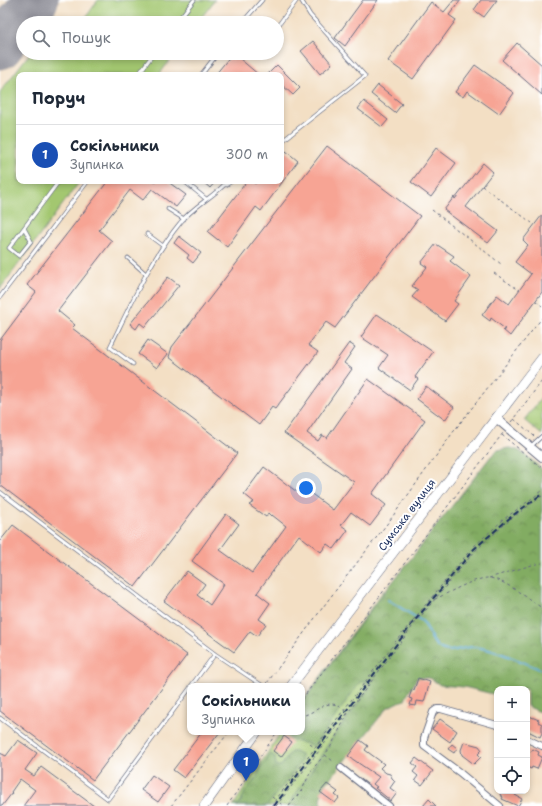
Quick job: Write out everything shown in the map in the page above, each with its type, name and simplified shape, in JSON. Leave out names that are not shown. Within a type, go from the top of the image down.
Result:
[{"type":"main road","name":"Сумська вулиця","points":[[293,683],[542,358]]},
{"type":"main road","points":[[496,418],[542,458]]},
{"type":"main road","points":[[204,806],[255,735]]},
{"type":"street","points":[[494,724],[442,709],[436,709],[433,712],[424,738],[424,746],[459,772],[500,806]]},
{"type":"street","points":[[530,740],[542,746]]},
{"type":"street","points":[[341,768],[389,806]]},
{"type":"lane","points":[[181,16],[194,0]]},
{"type":"lane","points":[[248,16],[262,0]]},
{"type":"lane","points":[[284,18],[297,0]]},
{"type":"lane","points":[[284,140],[365,76],[310,15],[301,0]]},
{"type":"lane","points":[[140,72],[149,60]]},
{"type":"lane","points":[[202,72],[212,60]]},
{"type":"lane","points":[[24,228],[31,241],[19,256],[9,248],[57,184]]},
{"type":"lane","points":[[0,297],[86,184]]},
{"type":"lane","points":[[188,184],[206,199]]},
{"type":"lane","points":[[220,190],[225,184]]},
{"type":"lane","points":[[133,364],[110,347],[151,264],[184,219],[206,199],[228,184]]},
{"type":"lane","points":[[168,209],[184,219]]},
{"type":"lane","points":[[147,234],[163,246]]},
{"type":"lane","points":[[128,258],[146,274]]},
{"type":"lane","points":[[530,447],[542,436]]},
{"type":"lane","points":[[0,492],[215,654],[259,683]]},
{"type":"lane","points":[[194,683],[215,654]]},
{"type":"lane","points":[[0,718],[108,798],[187,692]]},
{"type":"path","points":[[482,186],[532,223]]},
{"type":"path","points":[[432,210],[501,264]]},
{"type":"path","points":[[494,273],[519,290]]},
{"type":"path","points":[[536,301],[542,306]]},
{"type":"path","points":[[266,683],[390,520],[454,431],[542,318]]},
{"type":"path","points":[[305,695],[542,381]]},
{"type":"path","points":[[513,419],[538,440]]},
{"type":"path","points":[[502,434],[542,468]]},
{"type":"path","points":[[276,806],[277,801],[345,709],[418,613],[472,548],[504,519],[542,491]]},
{"type":"path","points":[[271,806],[277,801],[348,713],[433,600],[480,546],[512,518],[542,496]]},
{"type":"path","points":[[433,600],[468,583],[542,563]]},
{"type":"path","points":[[488,578],[504,583],[542,608]]},
{"type":"path","points":[[305,715],[328,704],[336,704],[341,706],[348,713]]},
{"type":"path","points":[[290,806],[302,790],[311,771],[325,755],[339,732],[348,713]]},
{"type":"path","points":[[171,806],[227,735]]},
{"type":"path","points":[[227,806],[275,735]]},
{"type":"path","points":[[310,744],[316,749]]},
{"type":"path","points":[[325,755],[333,761]]},
{"type":"path","points":[[272,797],[284,806]]},
{"type":"green space","points":[[98,0],[215,0],[202,16],[87,16]]},
{"type":"green space","points":[[25,60],[170,60],[161,72],[16,72],[16,184],[78,184],[0,289],[0,92]]},
{"type":"green space","points":[[542,397],[542,435],[524,420]]},
{"type":"green space","points":[[509,448],[518,450],[542,469],[542,713],[530,707],[530,686],[494,686],[494,694],[464,687],[440,685],[430,678],[417,678],[405,700],[387,708],[322,789],[322,806],[288,806],[329,743],[370,687],[366,681],[361,681],[314,746],[292,740],[285,735],[305,735],[305,699],[373,607],[491,456],[498,450]]},
{"type":"green space","points":[[384,590],[361,681],[366,681],[370,687],[329,743],[291,803],[288,806],[233,806],[279,735],[305,735],[305,698]]},
{"type":"green space","points":[[291,752],[301,754],[301,762],[267,806],[235,806],[240,803],[245,792],[257,777],[260,769],[271,754],[275,757],[276,766],[281,766]]},
{"type":"building","points":[[363,0],[378,0],[345,46],[335,38]]},
{"type":"building","points":[[454,0],[461,0],[449,15],[456,20],[413,79],[388,61],[431,2],[444,12]]},
{"type":"building","points":[[481,0],[497,0],[484,17],[474,10]]},
{"type":"building","points":[[313,41],[332,64],[320,74],[301,51]]},
{"type":"building","points":[[517,43],[542,65],[542,95],[502,60]]},
{"type":"building","points":[[227,60],[241,60],[255,72],[217,72]]},
{"type":"building","points":[[277,65],[284,72],[270,72]]},
{"type":"building","points":[[475,65],[514,93],[499,114],[467,91],[463,97],[455,92]]},
{"type":"building","points":[[284,72],[300,88],[293,95],[284,87]]},
{"type":"building","points":[[378,85],[402,104],[395,113],[371,94]]},
{"type":"building","points":[[364,101],[388,120],[382,127],[358,109]]},
{"type":"building","points":[[327,146],[420,216],[335,328],[326,322],[308,345],[318,352],[275,409],[272,407],[259,425],[169,357],[172,347]]},
{"type":"building","points":[[436,148],[456,163],[431,197],[411,182]]},
{"type":"building","points":[[286,151],[298,161],[284,180],[284,153]]},
{"type":"building","points":[[483,163],[493,172],[466,207],[498,231],[488,243],[444,210],[454,197],[455,199]]},
{"type":"building","points":[[106,184],[171,184],[186,195],[176,207],[152,189],[143,200],[130,190],[99,230],[112,241],[58,311],[75,325],[72,328],[237,453],[135,587],[0,485],[0,340],[36,292],[27,285]]},
{"type":"building","points":[[205,184],[213,184],[210,188]]},
{"type":"building","points":[[245,184],[281,184],[261,211],[256,207],[227,247],[208,232]]},
{"type":"building","points":[[542,215],[542,292],[510,336],[503,330],[505,329],[491,318],[490,321],[482,315],[497,295],[509,304],[531,274],[515,262],[528,245],[523,240]]},
{"type":"building","points":[[179,236],[201,253],[193,263],[187,258],[189,255],[174,243]]},
{"type":"building","points":[[436,244],[454,256],[450,261],[471,277],[454,301],[458,304],[445,321],[412,297],[418,290],[412,286],[427,267],[421,263]]},
{"type":"building","points":[[168,277],[179,285],[145,327],[140,323],[136,329],[130,324]]},
{"type":"building","points":[[377,314],[433,352],[415,377],[418,379],[410,390],[379,368],[388,355],[361,337]]},
{"type":"building","points":[[148,340],[168,354],[157,368],[138,354]]},
{"type":"building","points":[[349,343],[355,347],[344,363],[352,369],[307,433],[318,441],[322,435],[327,438],[368,379],[425,420],[372,494],[386,505],[370,526],[351,512],[341,525],[348,530],[334,549],[327,544],[321,552],[299,535],[257,593],[270,603],[259,619],[266,624],[257,636],[250,631],[234,652],[164,601],[187,571],[205,584],[197,595],[210,605],[224,584],[192,561],[226,514],[239,524],[220,550],[252,573],[286,526],[272,515],[271,516],[268,513],[266,517],[249,505],[254,502],[244,494],[264,467],[297,492],[301,486],[333,510],[354,482],[284,433]]},
{"type":"building","points":[[426,386],[454,407],[445,420],[417,399]]},
{"type":"building","points":[[13,525],[187,655],[93,780],[0,711],[0,541]]},
{"type":"building","points":[[418,678],[430,682],[424,702],[417,701],[416,706],[410,705],[412,699],[409,698],[412,689],[414,690]]},
{"type":"building","points":[[530,716],[539,720],[538,722],[542,724],[542,733],[540,737],[530,732]]},
{"type":"building","points":[[440,719],[457,731],[450,742],[432,729]]},
{"type":"building","points":[[200,735],[218,735],[184,778],[173,770]]},
{"type":"building","points":[[284,736],[292,742],[281,757],[273,751]]},
{"type":"building","points":[[18,740],[37,753],[25,770],[34,776],[41,767],[94,806],[23,806],[35,790],[20,779],[11,792],[12,793],[2,806],[0,806],[0,753],[6,756]]},
{"type":"building","points":[[360,740],[368,746],[365,750],[384,764],[380,768],[386,773],[390,774],[395,781],[390,788],[397,793],[391,801],[375,788],[377,787],[373,784],[379,777],[348,756]]},
{"type":"building","points":[[464,742],[479,746],[482,750],[478,754],[481,757],[474,764],[462,755],[461,750]]},
{"type":"building","points":[[452,744],[457,748],[454,753],[448,749]]},
{"type":"building","points":[[533,749],[539,752],[538,755],[542,757],[537,769],[532,767],[530,768],[531,752]]},
{"type":"building","points":[[416,758],[433,771],[422,785],[415,780],[418,776],[413,772],[417,767],[412,763]]},
{"type":"building","points":[[152,775],[169,787],[158,802],[141,790]]},
{"type":"building","points":[[327,784],[338,792],[335,795],[339,798],[335,803],[320,792]]},
{"type":"building","points":[[516,794],[522,799],[518,806],[502,799],[503,797],[500,795]]},
{"type":"building","points":[[429,799],[436,806],[423,806]]},
{"type":"waterway","points":[[388,600],[422,621],[435,644],[442,650],[451,651],[469,647],[482,648],[500,653],[542,670]]},
{"type":"runway","points":[[24,16],[36,0]]},
{"type":"runway","points":[[0,47],[16,26]]},
{"type":"railway","points":[[274,806],[412,624],[474,549],[512,516],[542,494]]},
{"type":"place","name":"Сокільники","points":[[246,781]]}]
